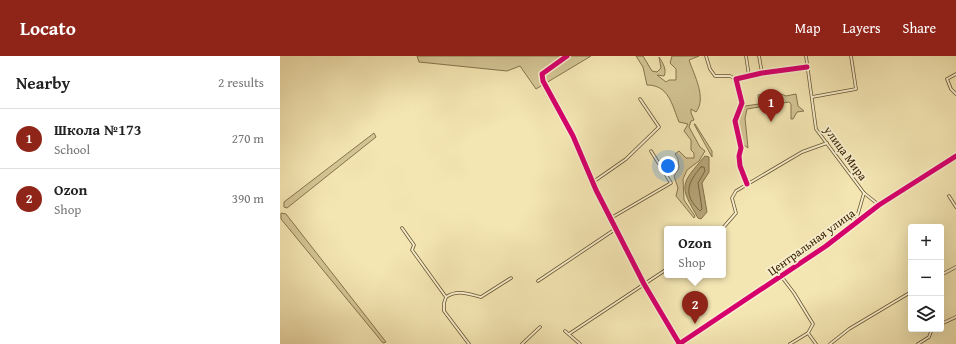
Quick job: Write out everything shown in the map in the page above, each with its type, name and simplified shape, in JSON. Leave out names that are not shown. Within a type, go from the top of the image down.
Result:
[{"type":"street","points":[[567,56],[542,74],[543,81],[573,136],[593,182],[644,284],[679,344]]},
{"type":"street","points":[[706,56],[710,69],[716,76],[730,76],[736,79],[762,73],[807,67]]},
{"type":"street","points":[[746,56],[749,76]]},
{"type":"street","points":[[759,56],[762,73]]},
{"type":"street","name":"улица Мира","points":[[806,56],[816,129],[864,192],[880,205]]},
{"type":"street","points":[[812,97],[856,89],[851,56]]},
{"type":"street","points":[[956,74],[947,79],[951,89],[956,94]]},
{"type":"street","points":[[736,79],[742,103],[734,120],[741,148],[739,156],[740,166],[747,184]]},
{"type":"street","points":[[593,182],[626,159],[659,127],[640,99]]},
{"type":"street","points":[[725,226],[736,213],[733,193],[802,152],[827,143]]},
{"type":"street","points":[[611,218],[671,183],[651,151]]},
{"type":"street","name":"Центральная улица","points":[[679,344],[826,246],[880,205],[956,157]]},
{"type":"street","points":[[855,224],[864,192]]},
{"type":"street","points":[[949,196],[956,207]]},
{"type":"street","points":[[402,228],[414,245],[412,250],[446,297],[444,311],[469,344]]},
{"type":"street","points":[[538,282],[617,228]]},
{"type":"street","points":[[944,273],[956,267]]},
{"type":"street","points":[[569,334],[664,271]]},
{"type":"street","points":[[781,276],[794,293],[813,324],[808,333],[790,344]]},
{"type":"street","points":[[446,297],[454,292],[481,297],[511,278]]},
{"type":"street","points":[[830,344],[849,329],[908,294]]},
{"type":"street","points":[[944,323],[956,317]]},
{"type":"street","points":[[522,344],[540,327]]},
{"type":"street","points":[[565,330],[580,344]]},
{"type":"street","points":[[918,344],[929,337],[931,332]]},
{"type":"street","points":[[808,333],[816,344]]},
{"type":"shaded area","points":[[417,56],[591,56],[536,89],[520,66],[507,71],[419,62]]},
{"type":"shaded area","points":[[636,56],[643,56],[652,71],[657,72],[661,68],[659,57],[664,66],[665,74],[664,76],[657,75],[666,82],[669,80],[676,80],[676,69],[670,63],[672,56],[699,56],[689,60],[700,93],[700,100],[696,112],[691,109],[694,120],[691,121],[689,127],[700,147],[705,151],[699,161],[687,170],[683,179],[684,200],[695,216],[694,218],[676,196],[678,188],[674,176],[679,168],[678,159],[675,154],[679,151],[686,158],[694,158],[694,153],[691,150],[691,140],[684,131],[688,124],[679,122],[672,103],[665,92],[660,88],[647,85],[643,67]]},
{"type":"shaded area","points":[[774,91],[786,96],[796,94],[798,106],[804,111],[797,112],[793,119],[791,119],[791,104],[789,102],[747,109],[745,118],[748,148],[740,142],[736,117],[745,106],[759,104],[758,95]]},
{"type":"shaded area","points":[[694,124],[712,151],[712,157]]},
{"type":"shaded area","points":[[374,133],[376,137],[287,208],[284,207],[284,202]]},
{"type":"shaded area","points":[[281,213],[286,214],[386,342],[383,343],[281,219]]},
{"type":"water","points":[[705,156],[709,157],[709,172],[702,183],[707,212],[701,219],[698,218],[685,192],[685,186],[691,173]]},
{"type":"cycle path","points":[[567,56],[542,74],[543,81],[573,136],[596,190],[644,284],[679,343]]},
{"type":"cycle path","points":[[747,184],[740,166],[739,156],[741,148],[735,121],[742,103],[736,79],[762,73],[807,67]]},
{"type":"cycle path","points":[[679,344],[826,246],[879,205],[956,156]]},
{"type":"place","name":"Школа №173","points":[[771,122]]},
{"type":"place","name":"Ozon","points":[[695,324]]}]
